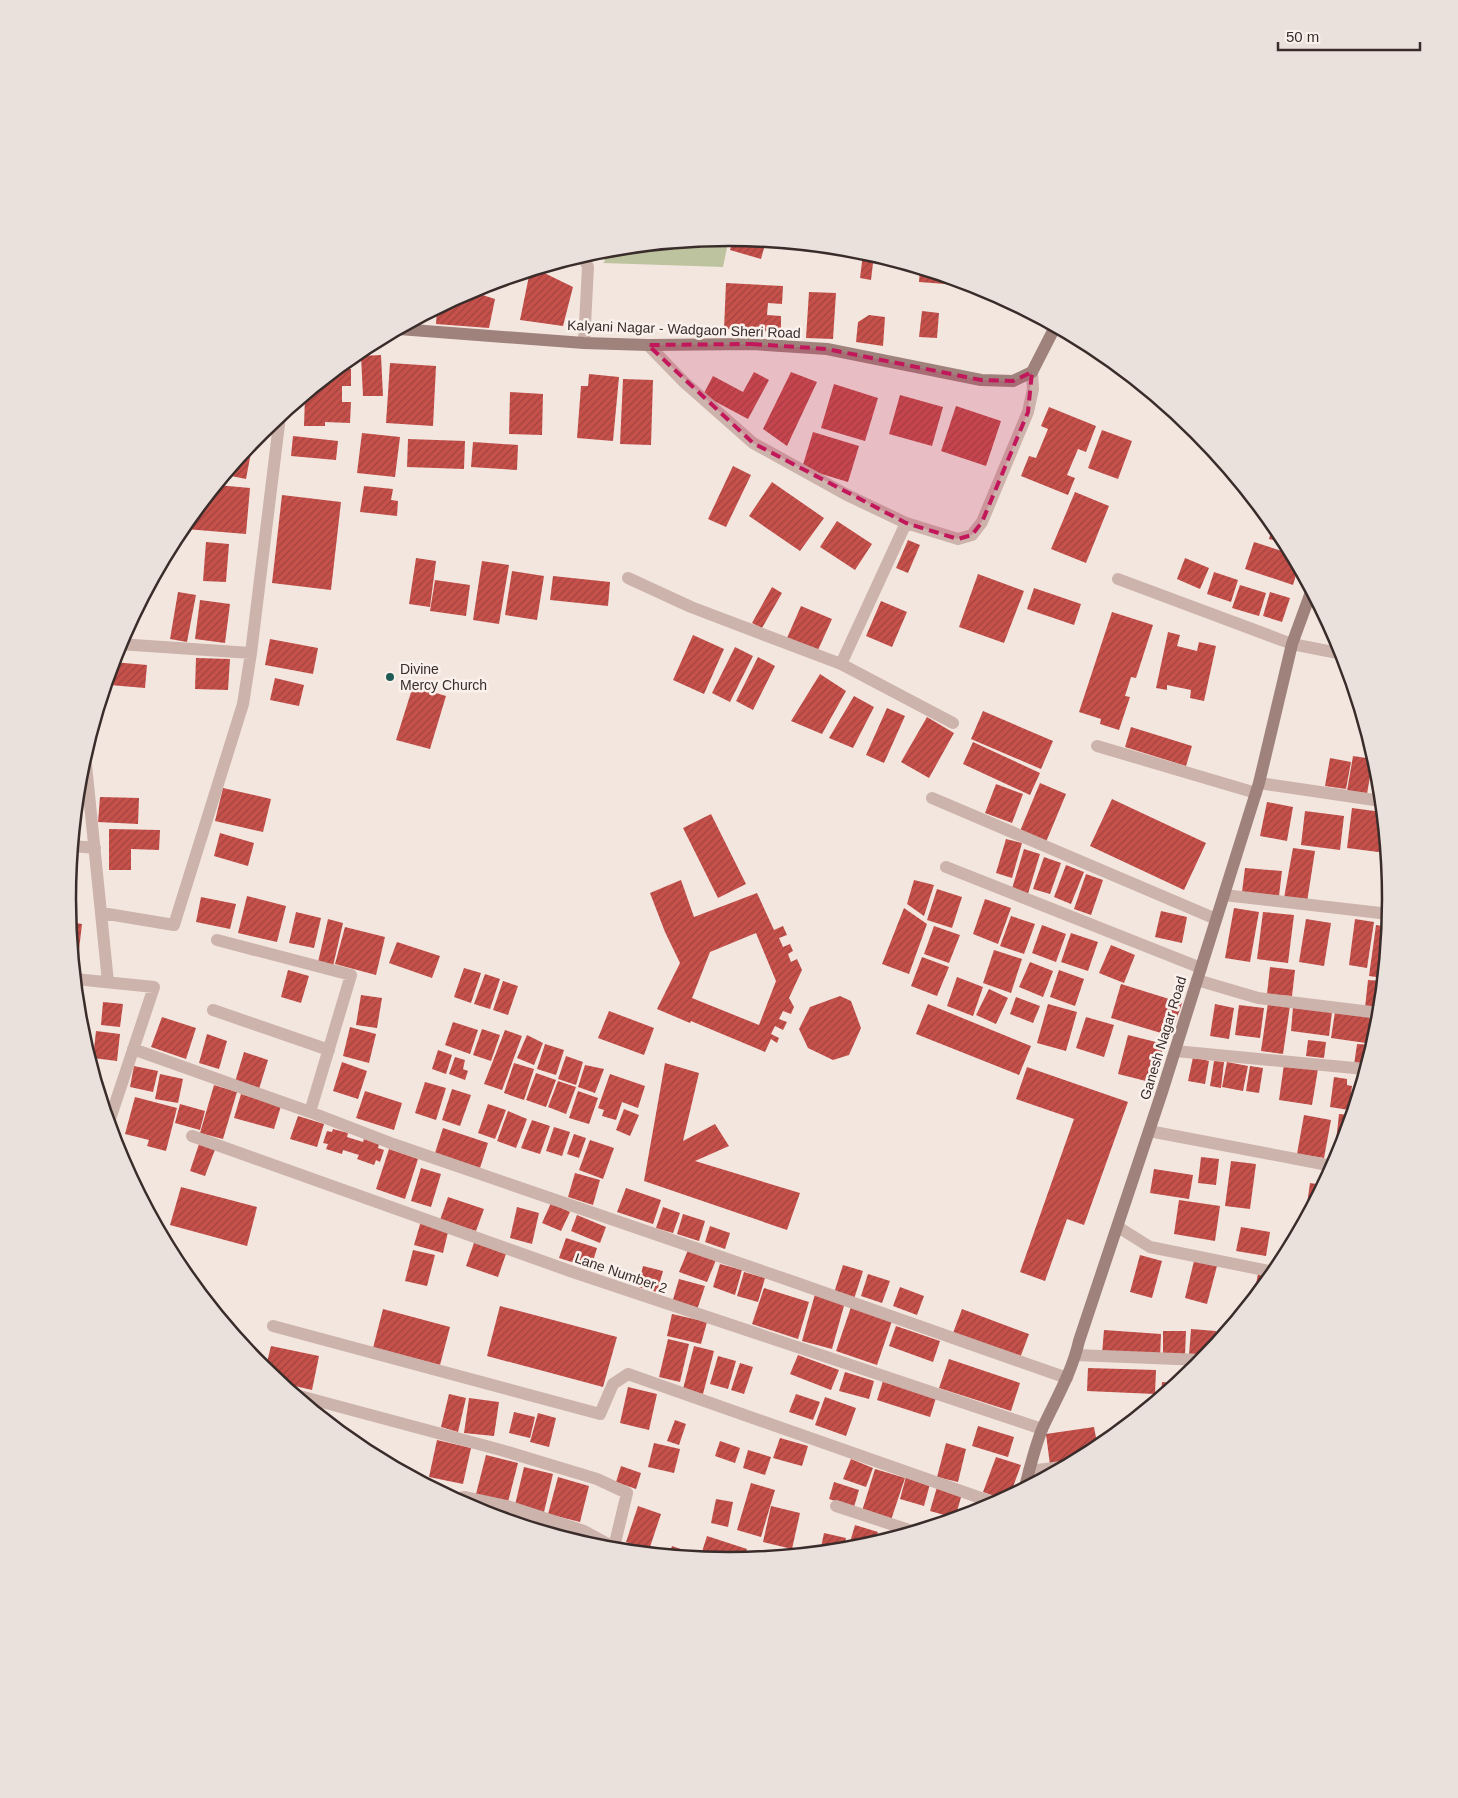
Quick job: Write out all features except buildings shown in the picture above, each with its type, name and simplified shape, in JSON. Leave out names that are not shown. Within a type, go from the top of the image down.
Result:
[{"type":"street","points":[[584,343],[588,267],[586,262]]},
{"type":"street","name":"Kalyani Nagar - Wadgaon Sheri Road","points":[[411,330],[584,343],[648,345],[752,344],[827,349],[981,380],[1013,381],[1032,372]]},
{"type":"street","points":[[648,345],[684,382],[753,443],[847,495],[906,524],[958,540],[972,536],[982,522],[1028,412],[1033,388],[1032,372],[1052,332]]},
{"type":"street","points":[[102,913],[174,925],[243,704],[279,426]]},
{"type":"street","points":[[841,664],[906,524]]},
{"type":"street","points":[[628,578],[690,607],[841,664],[953,724]]},
{"type":"street","points":[[1118,579],[1292,644],[1333,652]]},
{"type":"street","name":"Ganesh Nagar Road","points":[[1027,1479],[1042,1430],[1076,1355],[1079,1341],[1150,1131],[1258,788],[1292,644],[1308,599]]},
{"type":"street","points":[[128,645],[251,653]]},
{"type":"street","points":[[1098,746],[1258,788],[1374,800]]},
{"type":"street","points":[[88,780],[108,982]]},
{"type":"street","points":[[932,798],[1216,920]]},
{"type":"street","points":[[79,847],[95,848]]},
{"type":"street","points":[[946,868],[1258,998],[1371,1011]]},
{"type":"street","points":[[1224,895],[1381,913]]},
{"type":"street","points":[[217,940],[351,975],[310,1112]]},
{"type":"street","points":[[82,980],[154,987],[112,1112]]},
{"type":"street","points":[[213,1010],[329,1050]]},
{"type":"street","points":[[134,1049],[393,1144],[1067,1378]]},
{"type":"street","points":[[1175,1051],[1360,1068]]},
{"type":"street","points":[[1150,1131],[1325,1164]]},
{"type":"street","name":"Lane Number 2","points":[[192,1136],[570,1272],[1042,1430]]},
{"type":"street","points":[[1118,1227],[1150,1247],[1266,1270]]},
{"type":"street","points":[[273,1326],[600,1414],[614,1384],[628,1374],[985,1499]]},
{"type":"street","points":[[1076,1355],[1192,1360]]},
{"type":"street","points":[[310,1399],[501,1450],[597,1479],[620,1489],[627,1493],[616,1541]]},
{"type":"street","points":[[1029,1471],[1046,1469]]},
{"type":"street","points":[[471,1498],[507,1506],[577,1534]]},
{"type":"street","points":[[836,1506],[902,1529]]},
{"type":"highlighted area","points":[[752,344],[827,349],[981,380],[1013,381],[1032,372],[1028,412],[982,522],[972,535],[958,539],[906,523],[753,443],[648,345]]},
{"type":"green space","points":[[727,246],[723,267],[603,263],[605,261],[604,259],[644,252]]},
{"type":"place","name":"Divine Mercy Church","points":[[390,677]]}]
